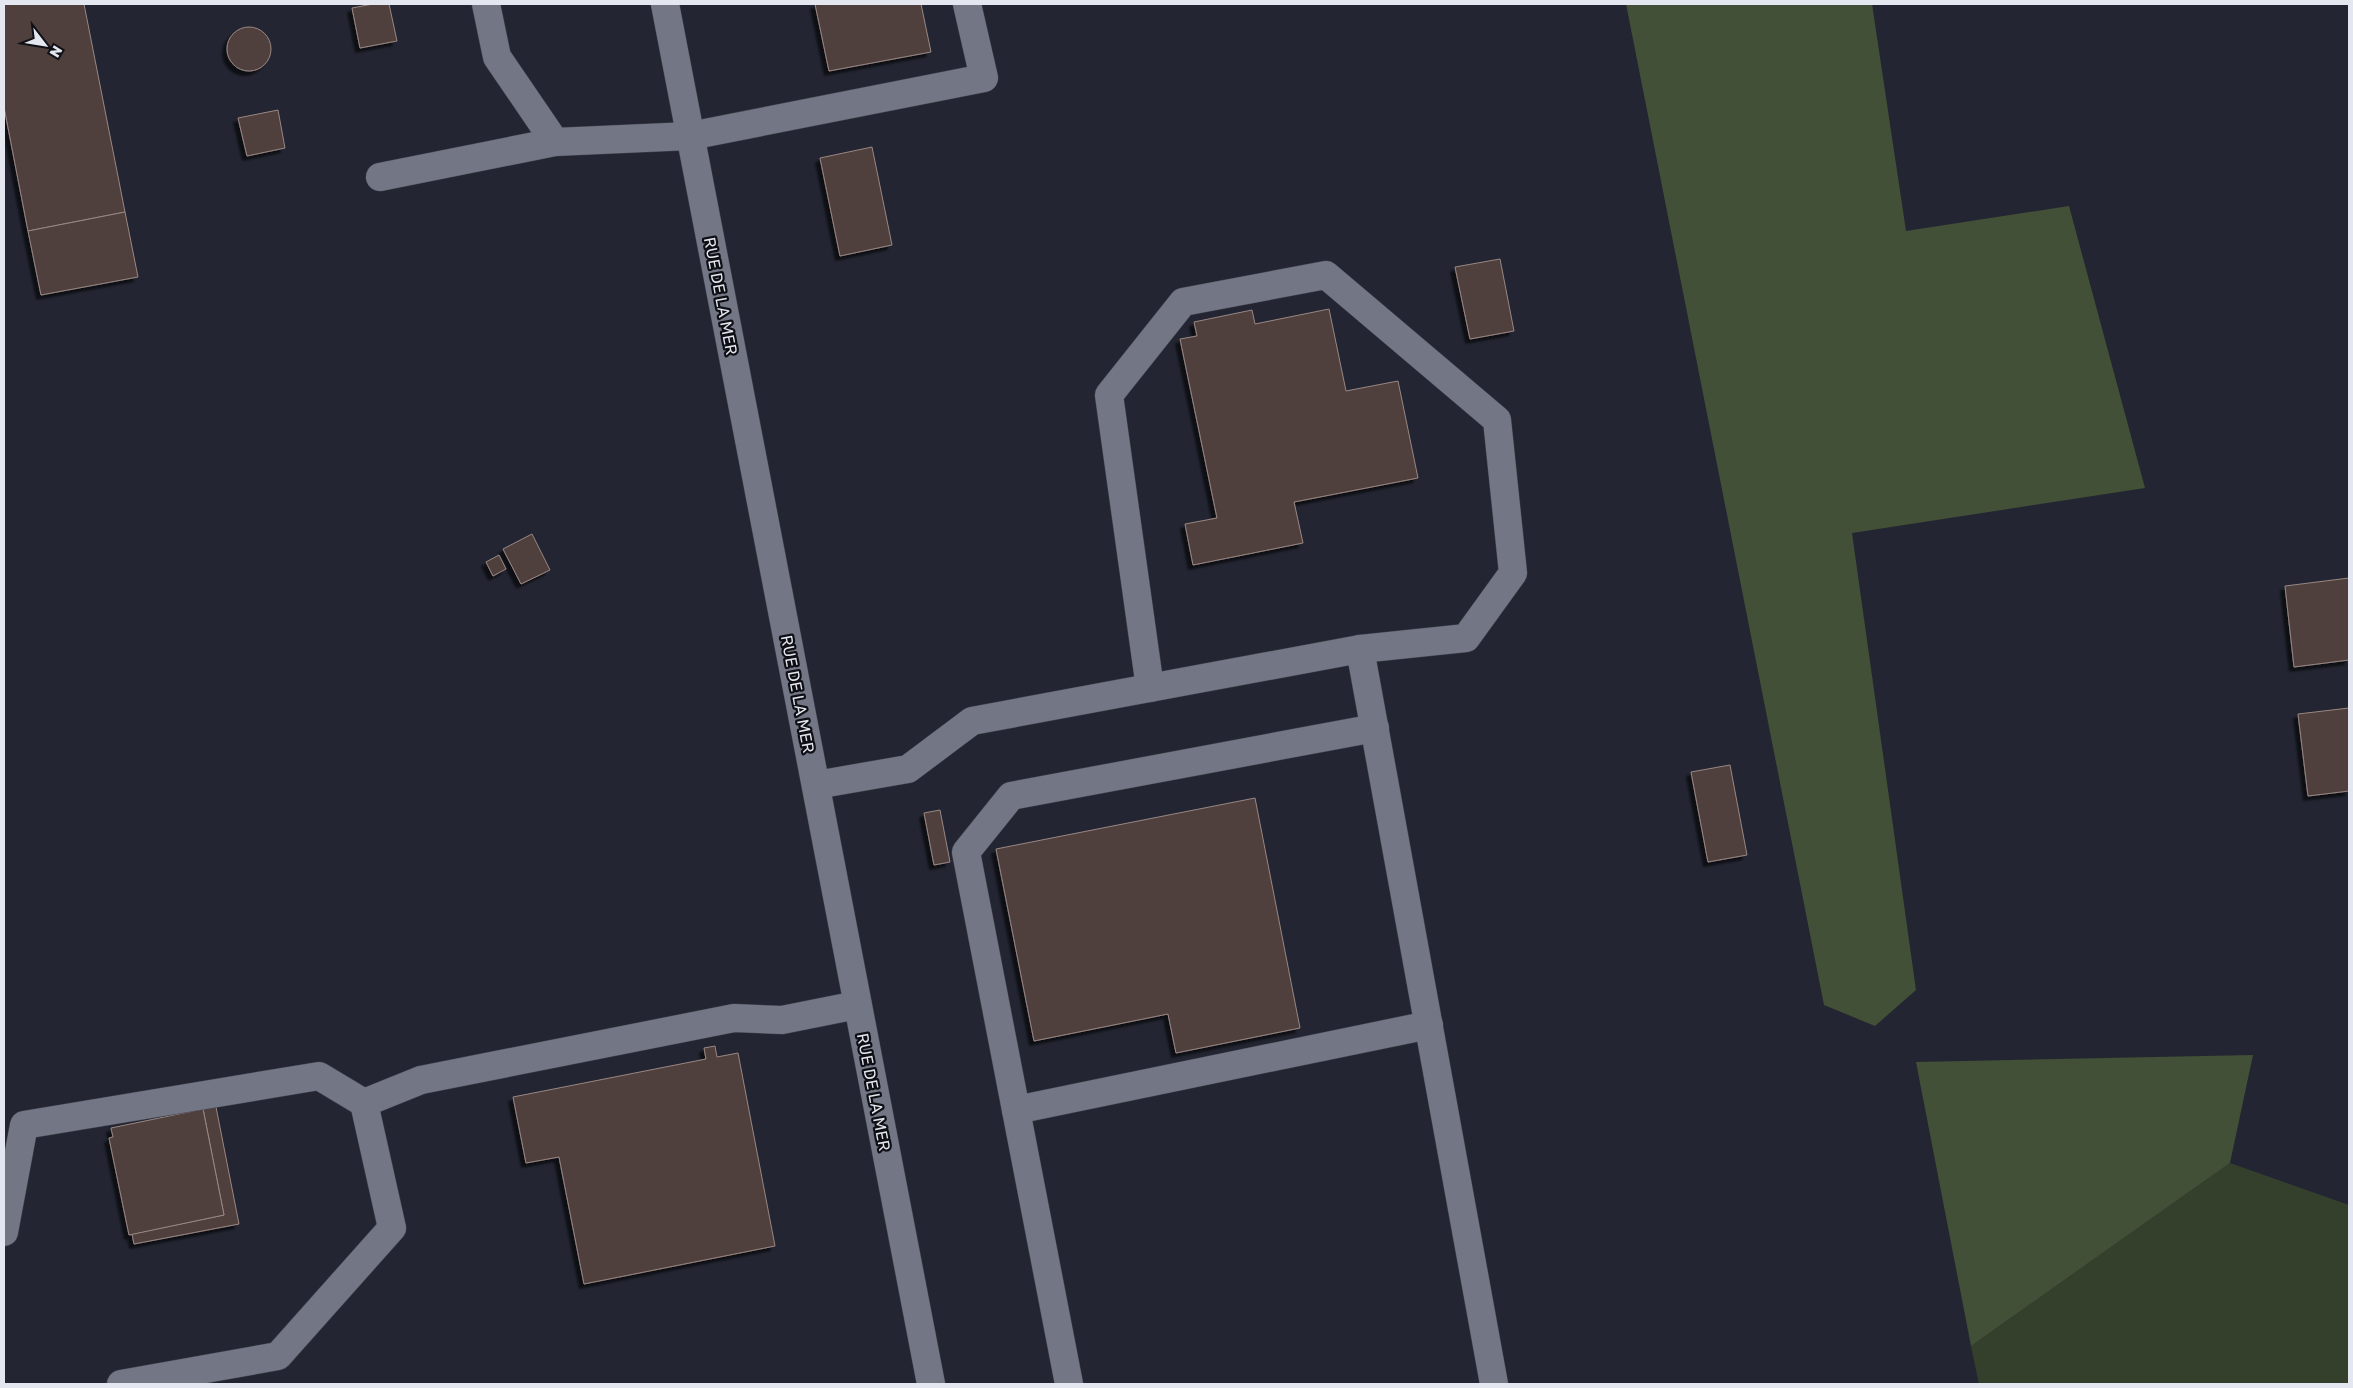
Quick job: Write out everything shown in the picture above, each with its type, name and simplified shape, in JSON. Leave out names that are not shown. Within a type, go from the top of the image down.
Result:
[{"type":"street","points":[[486,4],[498,57],[555,142]]},
{"type":"street","name":"RUE DE LA MER","points":[[665,4],[816,785],[927,1384]]},
{"type":"street","points":[[380,177],[555,142],[690,136],[984,78],[967,4]]},
{"type":"street","points":[[816,785],[908,769],[972,721],[1150,688],[1360,649],[1466,638],[1513,573],[1497,420],[1326,275],[1183,302],[1109,396],[1150,688]]},
{"type":"street","points":[[1360,649],[1494,1384]]},
{"type":"street","points":[[1069,1384],[966,852],[1011,796],[1375,728]]},
{"type":"street","points":[[364,1103],[422,1080],[734,1018],[782,1020],[857,1005]]},
{"type":"street","points":[[1016,1110],[1429,1025]]},
{"type":"street","points":[[4,1232],[24,1125],[319,1076],[364,1103],[392,1228],[278,1356],[121,1384]]},
{"type":"green space","points":[[1626,4],[1872,4],[1906,231],[2069,206],[2145,488],[1852,533],[1916,990],[1875,1026],[1824,1005]]},
{"type":"green space","points":[[2253,1055],[2230,1163],[1971,1346],[1916,1062]]},
{"type":"green space","points":[[2230,1163],[2349,1205],[2349,1384],[1979,1384],[1971,1346]]},
{"type":"building","points":[[4,4],[84,4],[125,212],[28,231],[4,107]]},
{"type":"building","points":[[373,4],[389,4],[397,41],[360,48],[352,8]]},
{"type":"building","points":[[815,4],[921,4],[931,52],[829,71]]},
{"type":"building","points":[[249,27],[261,31],[267,37],[271,49],[267,61],[261,67],[249,71],[237,67],[231,61],[227,49],[231,37],[237,31]]},
{"type":"building","points":[[278,110],[285,148],[247,156],[238,118]]},
{"type":"building","points":[[872,147],[892,245],[840,256],[820,158]]},
{"type":"building","points":[[125,212],[138,277],[41,295],[28,231]]},
{"type":"building","points":[[1500,259],[1514,331],[1470,339],[1455,267]]},
{"type":"building","points":[[1329,309],[1346,391],[1398,381],[1418,478],[1294,502],[1303,543],[1193,565],[1185,524],[1217,518],[1180,339],[1197,336],[1194,322],[1252,310],[1255,324]]},
{"type":"building","points":[[532,534],[550,570],[521,584],[503,549]]},
{"type":"building","points":[[499,555],[506,569],[493,576],[486,562]]},
{"type":"building","points":[[2349,578],[2349,660],[2294,667],[2285,586]]},
{"type":"building","points":[[2349,708],[2349,791],[2308,796],[2298,714]]},
{"type":"building","points":[[1730,765],[1747,855],[1708,862],[1691,772]]},
{"type":"building","points":[[1255,798],[1300,1028],[1176,1053],[1168,1014],[1034,1041],[996,849]]},
{"type":"building","points":[[940,810],[950,862],[934,865],[924,813]]},
{"type":"building","points":[[715,1046],[717,1057],[738,1053],[775,1246],[584,1284],[559,1157],[526,1163],[513,1097],[706,1059],[704,1048]]},
{"type":"building","points":[[216,1107],[239,1224],[134,1244],[132,1234],[224,1215],[203,1109]]},
{"type":"building","points":[[203,1109],[224,1215],[129,1235],[109,1138],[113,1137],[111,1128]]}]
